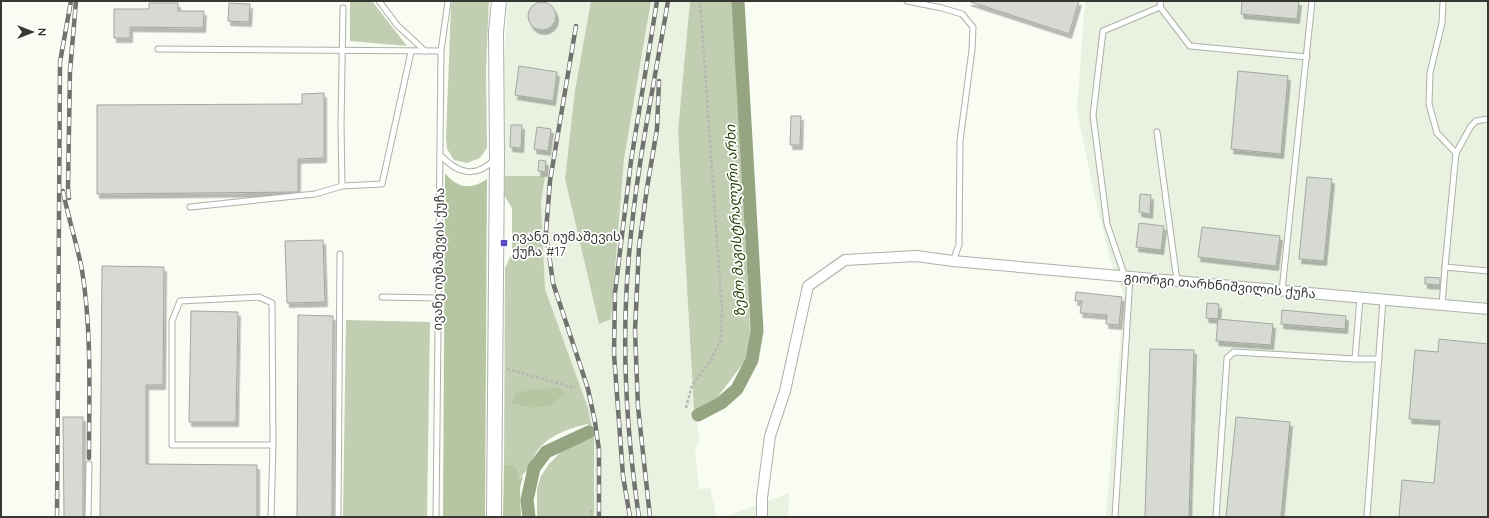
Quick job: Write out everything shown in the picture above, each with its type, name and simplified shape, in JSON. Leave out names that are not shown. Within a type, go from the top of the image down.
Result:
[{"type":"street","points":[[494,517],[496,32],[499,1]]},
{"type":"street","name":"გიორგი თარხნიშვილის ქუჩა","points":[[762,517],[762,498],[770,436],[785,391],[808,286],[845,260],[916,256],[953,261],[1488,310]]},
{"type":"lane","points":[[379,1],[397,25],[425,51]]},
{"type":"lane","name":"ივანე იუმაშევის ქუჩა","points":[[436,517],[437,298],[441,51],[448,1]]},
{"type":"lane","points":[[907,1],[942,8],[962,14],[972,27],[972,50],[960,141],[959,245],[953,261]]},
{"type":"lane","points":[[1282,291],[1312,1]]},
{"type":"lane","points":[[1443,1],[1442,23],[1430,73],[1429,104],[1437,133],[1456,153]]},
{"type":"lane","points":[[1115,517],[1128,277],[1107,224],[1093,115],[1103,31],[1160,4],[1190,46],[1307,57]]},
{"type":"lane","points":[[342,186],[341,125],[343,8]]},
{"type":"lane","points":[[158,49],[411,52],[441,51]]},
{"type":"lane","points":[[190,207],[315,194],[342,186],[382,184],[411,52]]},
{"type":"lane","points":[[1442,305],[1456,153],[1471,126],[1476,121],[1488,119]]},
{"type":"lane","points":[[1157,132],[1177,281]]},
{"type":"lane","points":[[440,155],[449,164],[466,172],[482,169],[496,156]]},
{"type":"lane","points":[[338,517],[340,254]]},
{"type":"lane","points":[[1445,267],[1488,271]]},
{"type":"lane","points":[[382,296],[437,298]]},
{"type":"lane","points":[[271,517],[273,445],[272,303],[259,298],[180,301],[172,321],[172,445],[273,445]]},
{"type":"lane","points":[[1355,359],[1360,298]]},
{"type":"lane","points":[[1367,517],[1382,300]]},
{"type":"lane","points":[[1216,517],[1227,358],[1234,352],[1379,360]]},
{"type":"lane","points":[[88,517],[89,464]]},
{"type":"path","points":[[686,408],[692,385],[711,360],[721,339],[722,311],[700,1]]},
{"type":"path","points":[[495,365],[575,388]]},
{"type":"path","points":[[591,510],[591,517]]},
{"type":"shaded area","points":[[508,1],[591,1],[575,90],[565,179],[599,324],[611,319],[624,159],[651,1],[690,1],[678,131],[694,410],[700,439],[695,450],[699,490],[710,487],[716,517],[594,517],[594,438],[588,408],[545,289],[541,203],[545,176],[505,176],[504,66]]},
{"type":"shaded area","points":[[1085,1],[1488,1],[1488,517],[1106,517],[1124,295],[1110,259],[1094,194],[1077,111]]},
{"type":"shaded area","points":[[789,493],[788,517],[725,517]]},
{"type":"green space","points":[[350,1],[372,1],[407,46],[350,41]]},
{"type":"green space","points":[[452,1],[489,1],[486,70],[487,148],[480,158],[467,163],[454,160],[447,149],[446,138]]},
{"type":"green space","points":[[591,1],[651,1],[624,159],[611,319],[599,324],[565,179],[575,90]]},
{"type":"green space","points":[[690,1],[733,1],[750,332],[747,358],[717,398],[694,410],[678,131]]},
{"type":"green space","points":[[445,173],[455,182],[465,186],[476,185],[487,179],[485,517],[443,517]]},
{"type":"green space","points":[[505,176],[545,176],[541,203],[545,289],[588,408],[594,438],[594,517],[537,517],[537,489],[541,476],[549,464],[565,448],[590,439],[588,424],[560,433],[542,445],[537,451],[527,470],[518,479],[514,465],[504,465],[505,268],[512,253],[512,208],[504,195]],"holes":[[[566,394],[558,400],[530,408],[513,404]]]},
{"type":"green space","points":[[346,320],[430,322],[427,517],[343,517]]},
{"type":"green space","points":[[560,388],[566,394],[550,406],[530,408],[512,404],[515,393],[538,389]]},
{"type":"green space","points":[[504,465],[514,465],[518,473],[518,479],[523,476],[520,488],[521,517],[503,517]]},
{"type":"building","points":[[968,1],[1079,1],[1069,34]]},
{"type":"building","points":[[1242,1],[1299,1],[1297,19],[1241,14]]},
{"type":"building","points":[[542,2],[552,6],[556,16],[552,26],[542,30],[532,26],[528,16],[532,6]]},
{"type":"building","points":[[149,3],[178,3],[178,11],[204,11],[203,28],[130,27],[130,38],[114,38],[114,9],[149,9]]},
{"type":"building","points":[[229,3],[250,4],[249,22],[228,21]]},
{"type":"building","points":[[519,66],[557,72],[553,101],[515,95]]},
{"type":"building","points":[[1238,71],[1288,76],[1281,154],[1231,149]]},
{"type":"building","points":[[324,93],[324,158],[298,159],[298,192],[97,194],[97,105],[302,104],[302,94]]},
{"type":"building","points":[[791,116],[801,116],[800,145],[790,145]]},
{"type":"building","points":[[511,125],[522,125],[521,148],[510,147]]},
{"type":"building","points":[[537,127],[551,129],[548,151],[534,149]]},
{"type":"building","points":[[539,160],[546,161],[545,172],[538,171]]},
{"type":"building","points":[[1307,177],[1332,179],[1324,261],[1299,259]]},
{"type":"building","points":[[1140,194],[1151,195],[1150,214],[1139,212]]},
{"type":"building","points":[[1139,223],[1164,226],[1161,250],[1136,247]]},
{"type":"building","points":[[1202,227],[1280,236],[1276,266],[1198,257]]},
{"type":"building","points":[[323,240],[325,302],[287,303],[285,241]]},
{"type":"building","points":[[102,266],[164,267],[163,385],[146,385],[146,464],[257,465],[257,517],[100,517]]},
{"type":"building","points":[[1425,277],[1440,278],[1440,285],[1425,284]]},
{"type":"building","points":[[1076,292],[1122,297],[1119,325],[1106,324],[1107,315],[1080,313],[1082,301],[1075,301]]},
{"type":"building","points":[[1207,303],[1219,304],[1218,319],[1206,318]]},
{"type":"building","points":[[1282,310],[1346,316],[1345,329],[1281,324]]},
{"type":"building","points":[[191,311],[238,312],[236,422],[189,422]]},
{"type":"building","points":[[298,315],[333,316],[332,517],[297,517]]},
{"type":"building","points":[[1218,319],[1273,324],[1271,345],[1216,341]]},
{"type":"building","points":[[1439,339],[1488,344],[1488,517],[1399,517],[1402,480],[1434,483],[1440,421],[1409,419],[1415,350],[1438,352]]},
{"type":"building","points":[[1150,349],[1194,350],[1189,517],[1145,517]]},
{"type":"building","points":[[63,417],[83,417],[83,517],[64,517]]},
{"type":"building","points":[[1236,417],[1290,422],[1281,517],[1226,517]]},
{"type":"waterway","name":"ზემო მაგისტრალური არხი","points":[[698,415],[721,403],[737,389],[752,360],[757,331],[738,1]]},
{"type":"waterway","name":"ზემო მაგისტრალური არხი","points":[[529,517],[527,500],[534,468],[546,452],[589,432]]},
{"type":"railway","points":[[57,517],[60,62],[71,1]]},
{"type":"railway","points":[[69,198],[70,71],[76,1]]},
{"type":"railway","points":[[630,517],[623,476],[614,354],[615,293],[631,161],[657,1]]},
{"type":"railway","points":[[639,517],[628,419],[625,321],[629,255],[636,191],[668,1]]},
{"type":"railway","points":[[576,26],[550,181],[546,232],[553,283],[588,389],[595,422],[599,450],[599,517]]},
{"type":"railway","points":[[650,517],[638,407],[635,331],[639,247],[657,129],[659,81]]},
{"type":"railway","points":[[63,191],[80,260],[85,293],[89,340],[89,458]]},
{"type":"place","name":"ივანე იუმაშევის ქუჩა #17","points":[[504,243]]}]
